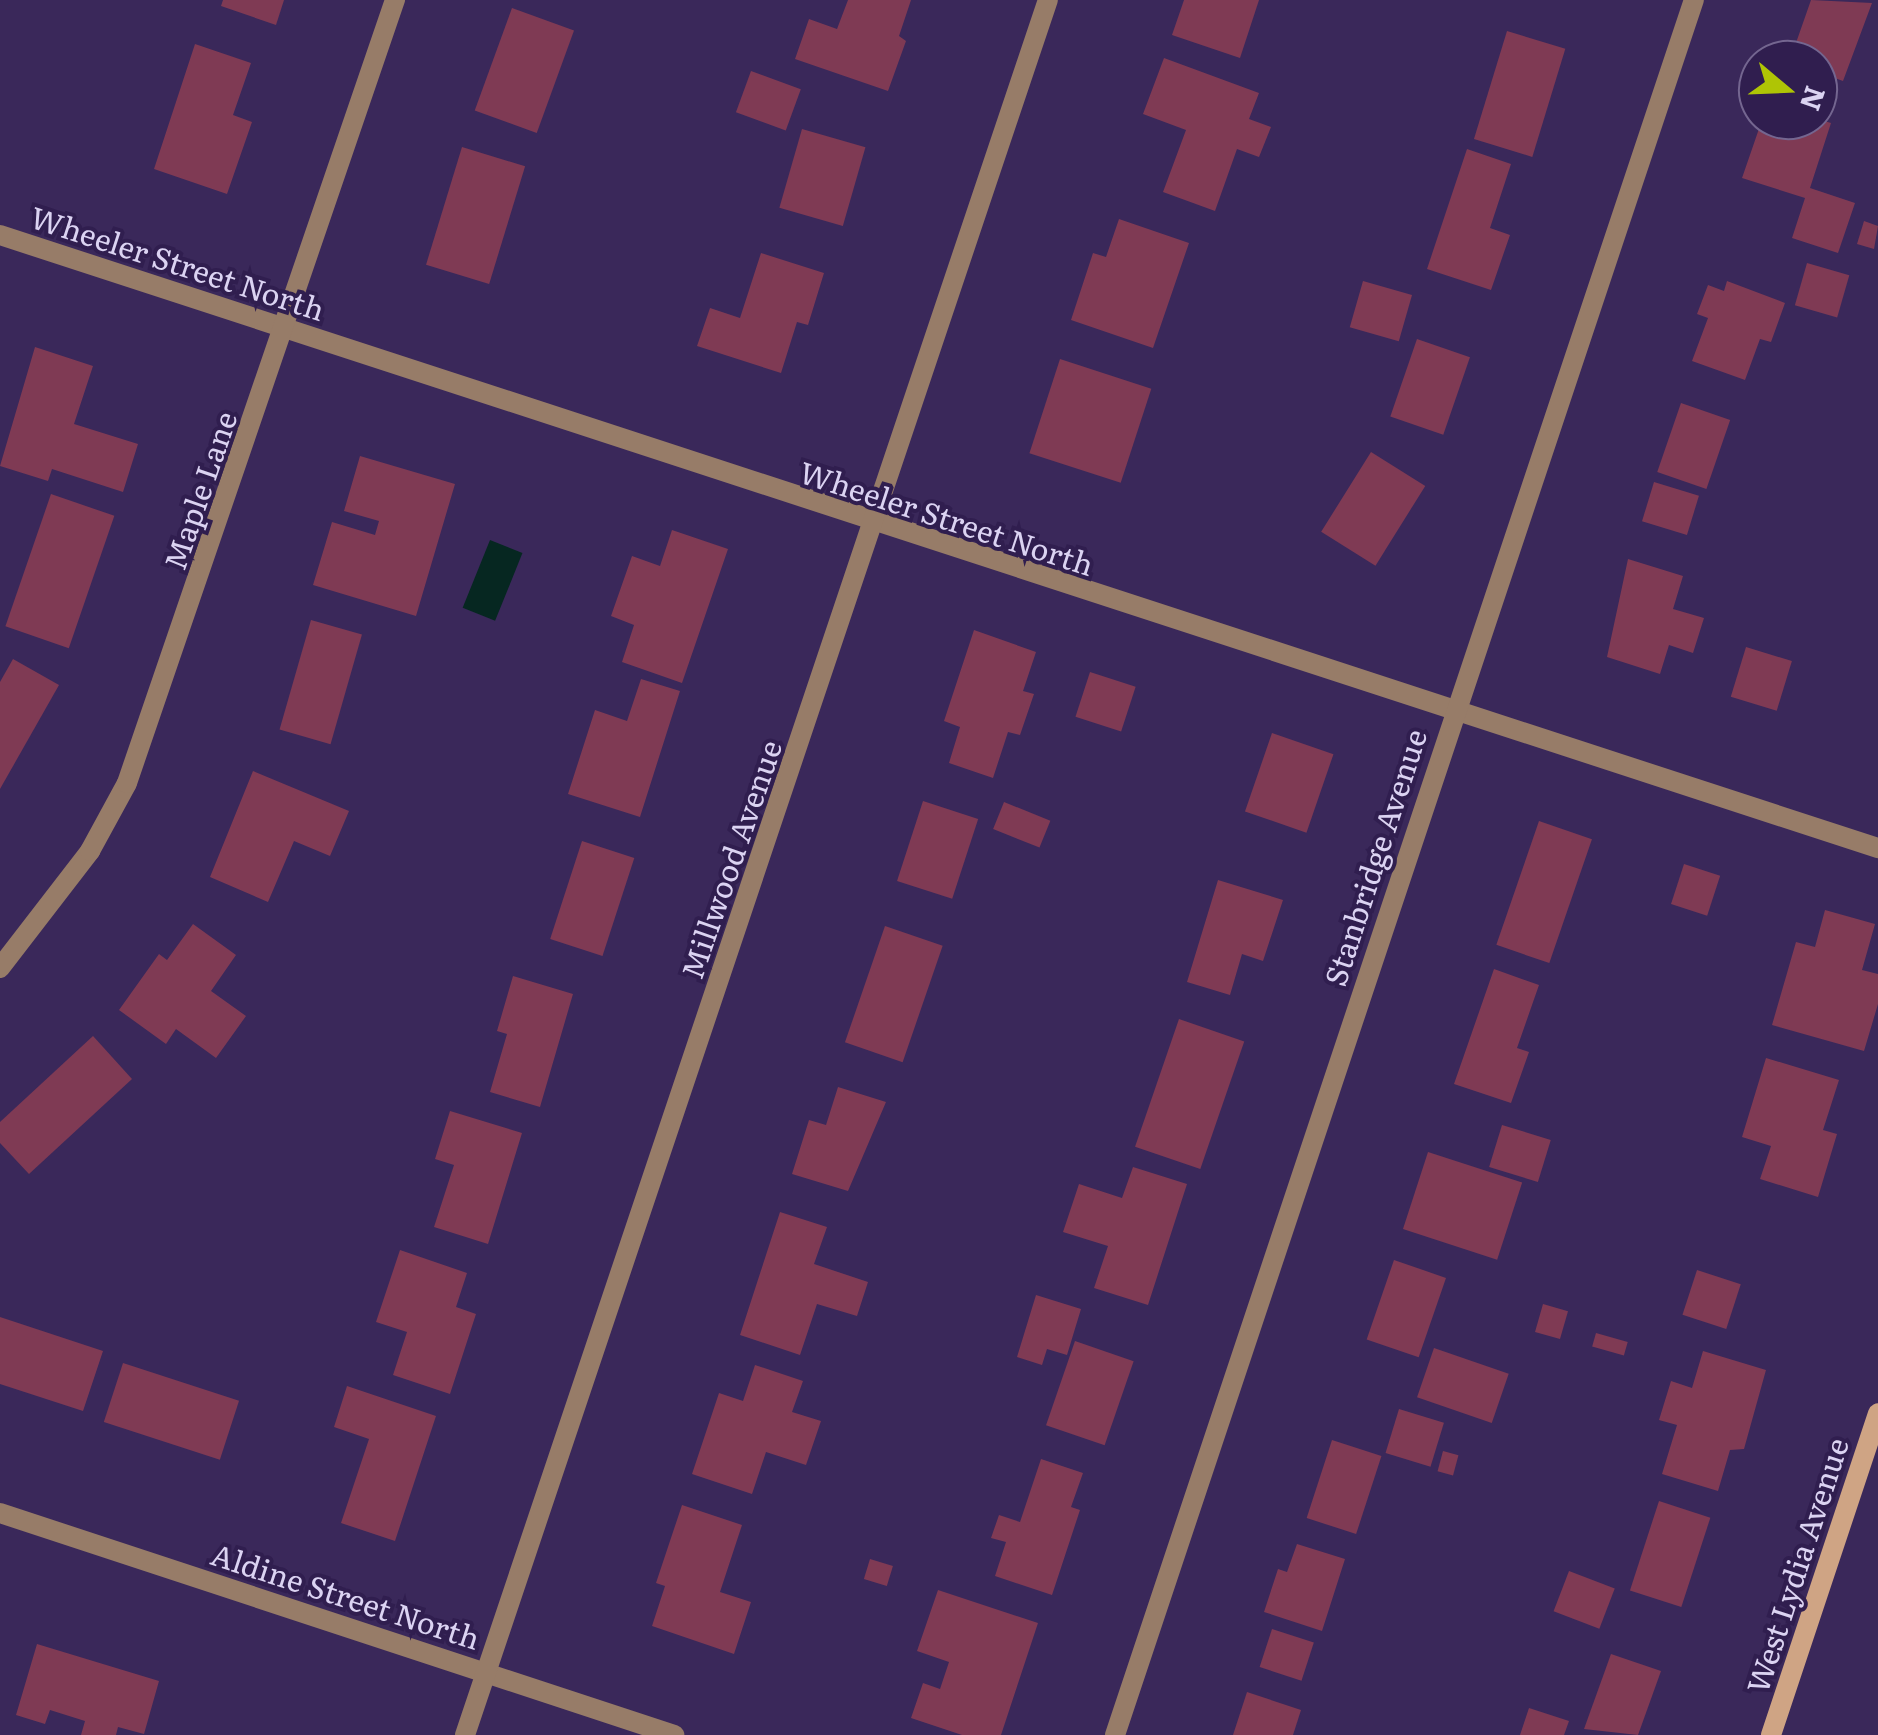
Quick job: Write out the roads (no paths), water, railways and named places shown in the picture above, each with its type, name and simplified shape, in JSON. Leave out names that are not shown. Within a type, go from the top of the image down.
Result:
[{"type":"street","name":"Maple Lane","points":[[0,968],[90,851],[127,783],[395,0]]},
{"type":"street","name":"Millwood Avenue","points":[[465,1735],[875,526],[1048,0]]},
{"type":"street","name":"Stanbridge Avenue","points":[[1114,1735],[1694,0]]},
{"type":"street","name":"Wheeler Street North","points":[[0,235],[875,526],[1878,848]]},
{"type":"street","name":"West Lydia Avenue","points":[[1770,1735],[1872,1453],[1878,1413]]},
{"type":"street","name":"Aldine Street North","points":[[0,1513],[674,1735]]}]
